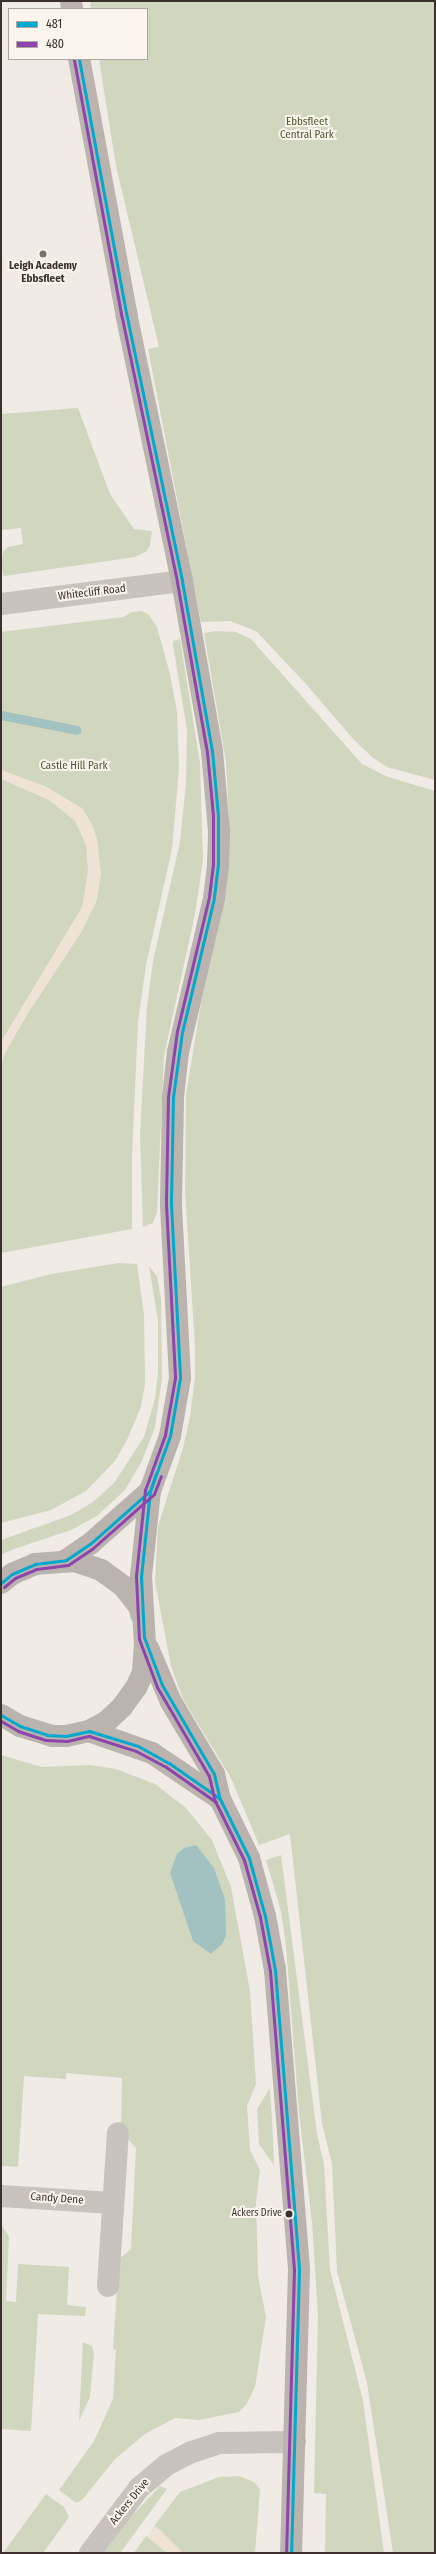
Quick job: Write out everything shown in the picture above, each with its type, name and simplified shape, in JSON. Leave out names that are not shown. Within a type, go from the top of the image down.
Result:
[{"type":"main road","points":[[1,1715],[10,1724],[53,1736],[66,1736],[89,1731],[118,1711],[136,1688],[144,1670],[141,1576],[150,1491],[170,1436],[180,1378],[171,1171],[176,1068],[188,1004],[214,898],[218,846],[212,751],[182,582],[124,302],[79,60]]},
{"type":"main road","points":[[66,1560],[90,1544],[150,1491]]},
{"type":"main road","points":[[1,1583],[12,1574],[34,1564],[66,1560],[101,1570],[123,1586],[140,1608],[143,1630],[164,1690],[214,1774],[220,1799],[249,1858],[265,1916],[275,1970],[299,2270],[291,2553]]},
{"type":"main road","points":[[89,1731],[152,1753],[220,1799]]},
{"type":"street","name":"Whitecliff Road","points":[[1,604],[182,582]]},
{"type":"street","points":[[108,2286],[112,2203],[118,2133]]},
{"type":"street","name":"Candy Dene","points":[[1,2196],[112,2203]]},
{"type":"street","name":"Ackers Drive","points":[[90,2553],[139,2488],[166,2465],[192,2452],[220,2444],[295,2442]]},
{"type":"green space","name":"Ebbsfleet Central Park","points":[[90,1],[435,1],[435,780],[387,767],[372,757],[354,740],[306,684],[256,631],[230,621],[201,622],[148,349],[159,347],[116,166],[99,60],[148,60],[148,8],[91,8]]},
{"type":"green space","points":[[78,408],[110,494],[134,529],[152,531],[150,545],[147,551],[135,557],[4,576],[1,566],[3,552],[8,547],[23,544],[21,528],[1,530],[1,414]]},
{"type":"green space","name":"Castle Hill Park","points":[[142,611],[149,615],[157,627],[170,674],[177,712],[179,769],[172,849],[146,965],[138,1022],[132,1156],[132,1229],[1,1253],[1,632],[123,617],[132,612]]},
{"type":"green space","points":[[216,631],[236,632],[251,639],[362,764],[388,777],[435,791],[435,2553],[393,2553],[367,2383],[337,2271],[332,2164],[322,2123],[290,1834],[259,1845],[231,1778],[183,1699],[171,1666],[155,1582],[158,1526],[183,1448],[190,1417],[195,1377],[195,1345],[185,1192],[186,1095],[201,1003],[222,912],[228,871],[229,817],[226,762],[204,633]]},
{"type":"green space","points":[[180,639],[200,763],[203,860],[195,914],[164,1056],[157,1212],[153,1223],[143,1227],[140,1135],[147,1007],[153,961],[180,842],[186,782],[187,730],[173,645],[173,641]]},
{"type":"green space","points":[[119,1263],[137,1264],[144,1315],[145,1384],[141,1407],[127,1440],[115,1461],[86,1491],[51,1510],[1,1523],[1,1287],[51,1274]]},
{"type":"green space","points":[[149,1266],[157,1276],[161,1299],[162,1379],[155,1427],[142,1461],[125,1490],[97,1516],[71,1530],[14,1549],[1,1555],[1,1540],[71,1515],[93,1502],[114,1483],[144,1437],[155,1398],[158,1373],[158,1321]]},
{"type":"green space","points":[[1,1755],[42,1767],[90,1765],[116,1769],[155,1784],[186,1808],[212,1840],[231,1887],[250,1991],[256,2084],[247,2106],[250,2150],[260,2170],[256,2202],[258,2276],[266,2317],[255,2387],[246,2405],[239,2412],[199,2420],[175,2418],[145,2434],[115,2459],[82,2500],[76,2503],[59,2490],[94,2441],[113,2399],[116,2350],[113,2349],[119,2259],[131,2249],[136,2148],[127,2138],[126,2126],[121,2125],[122,2078],[66,2073],[66,2079],[24,2076],[18,2167],[1,2166]]},
{"type":"green space","points":[[281,1855],[317,2134],[324,2164],[330,2270],[363,2401],[384,2553],[325,2553],[326,2494],[314,2493],[318,2315],[312,2222],[299,2113],[286,1946],[281,1911],[266,1860]]},
{"type":"green space","points":[[270,2088],[274,2165],[259,2144],[257,2109]]},
{"type":"green space","points":[[1,2225],[9,2236],[6,2301],[16,2302],[18,2264],[69,2267],[67,2305],[86,2307],[85,2316],[38,2314],[31,2431],[1,2429]]},
{"type":"green space","points":[[83,2342],[92,2346],[94,2353],[90,2397],[79,2421]]},
{"type":"green space","points":[[239,2476],[254,2482],[260,2489],[255,2553],[183,2553],[154,2526],[180,2492],[219,2477]]},
{"type":"green space","points":[[160,2486],[167,2489],[120,2553],[104,2553],[130,2518]]},
{"type":"green space","points":[[46,2494],[64,2507],[69,2517],[43,2553],[3,2553]]},
{"type":"green space","points":[[146,2536],[155,2542],[167,2553],[134,2553]]},
{"type":"shaded area","name":"Castle Hill Park","points":[[1,770],[45,786],[82,808],[92,824],[97,839],[101,874],[97,900],[82,931],[27,1015],[5,1053],[1,1067],[1,1042],[82,907],[88,871],[86,845],[75,821],[49,800],[1,779]]},
{"type":"shaded area","points":[[154,2526],[159,2529],[183,2553],[167,2553],[147,2537]]},
{"type":"water","points":[[196,1845],[214,1868],[225,1899],[226,1936],[222,1944],[211,1954],[193,1941],[170,1873],[177,1854],[184,1848]]},
{"type":"waterway","points":[[1,715],[77,730]]},
{"type":"transit line","name":"480","points":[[74,60],[122,318],[177,582],[207,752],[213,816],[213,864],[209,897],[177,1031],[168,1097],[166,1204],[175,1378],[165,1435],[145,1490],[136,1576],[139,1639],[157,1687],[209,1776],[215,1801],[244,1860],[260,1917],[270,1971],[294,2270],[286,2553]]},
{"type":"transit line","name":"481","points":[[79,60],[127,317],[182,581],[212,751],[218,816],[218,864],[214,898],[182,1032],[173,1097],[171,1204],[180,1378],[170,1436],[150,1491],[141,1576],[144,1637],[162,1685],[214,1774],[220,1799],[249,1858],[265,1916],[275,1970],[299,2270],[291,2553]]},
{"type":"transit line","name":"481","points":[[1,1583],[12,1574],[35,1564],[66,1560],[90,1544],[150,1491],[156,1474]]},
{"type":"transit line","name":"480","points":[[4,1587],[15,1578],[36,1569],[68,1565],[93,1548],[154,1494],[161,1476]]},
{"type":"transit line","name":"481","points":[[1,1715],[20,1726],[47,1735],[66,1736],[89,1731],[138,1746],[169,1763],[219,1798]]},
{"type":"transit line","name":"480","points":[[1,1721],[18,1731],[46,1740],[67,1741],[89,1736],[136,1751],[166,1767],[216,1802]]},
{"type":"place","name":"Leigh Academy Ebbsfleet","points":[[43,254]]},
{"type":"place","name":"Ackers Drive","points":[[289,2214]]}]
